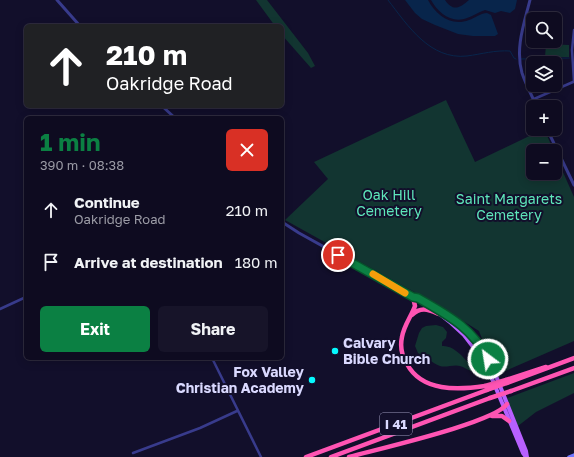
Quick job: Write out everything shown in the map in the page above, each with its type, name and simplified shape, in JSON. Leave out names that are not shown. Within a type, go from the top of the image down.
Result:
[{"type":"highway","points":[[413,297],[415,306],[404,329],[401,343],[403,356],[410,370],[420,379],[429,384],[446,388],[486,388]]},
{"type":"highway","points":[[404,329],[413,314],[419,310],[426,309],[439,314]]},
{"type":"highway","name":"I 41","points":[[306,457],[486,388],[574,358]]},
{"type":"highway","name":"I 41","points":[[331,457],[574,368]]},
{"type":"highway","points":[[458,427],[505,406]]},
{"type":"highway","points":[[349,457],[468,425],[495,415],[502,416],[509,421]]},
{"type":"main road","points":[[413,297],[439,314],[464,335],[480,356],[526,451],[526,457]]},
{"type":"main road","points":[[413,297],[418,298],[450,316],[476,340],[488,359],[509,421],[526,457]]},
{"type":"main road","points":[[570,457],[574,455]]},
{"type":"street","points":[[57,0],[78,24]]},
{"type":"street","points":[[530,0],[520,41],[519,57],[522,72],[534,99],[574,82],[572,50],[574,30]]},
{"type":"street","points":[[164,108],[173,116]]},
{"type":"street","points":[[550,136],[574,185]]},
{"type":"street","points":[[284,223],[413,297]]},
{"type":"street","points":[[0,309],[24,298]]},
{"type":"street","points":[[213,360],[261,457]]},
{"type":"street","points":[[134,453],[200,428],[237,411]]},
{"type":"green space","points":[[256,0],[267,0],[308,53],[315,66],[311,68],[284,37],[284,24],[274,24]]},
{"type":"green space","points":[[562,45],[569,45],[569,57],[545,56],[546,48],[562,48]]},
{"type":"green space","name":"Oak Hill Cemetery","points":[[446,100],[475,162],[529,136],[547,136],[551,144],[526,144],[526,180],[562,180],[562,170],[574,197],[574,341],[496,375],[479,331],[436,304],[285,220],[328,179],[314,162]]},
{"type":"green space","points":[[436,325],[443,327],[447,332],[446,338],[442,342],[442,346],[447,346],[460,354],[474,368],[472,371],[461,366],[440,366],[418,353],[415,346],[422,328]]},
{"type":"green space","points":[[574,373],[574,393],[536,412],[518,426],[507,398]]},
{"type":"water","points":[[405,0],[428,0],[440,15],[450,21],[456,22],[469,20],[487,13],[491,15],[498,34],[495,36],[473,36],[458,34],[422,19],[415,13]]},
{"type":"water","points":[[431,0],[445,0],[451,6],[457,8],[469,0],[517,0],[515,9],[510,13],[501,11],[495,13],[485,10],[467,18],[456,20],[446,16],[437,9]]},
{"type":"waterway","points":[[388,0],[421,39],[442,53],[454,56],[467,56],[510,51],[516,59]]},
{"type":"waterway","points":[[521,59],[569,58]]},
{"type":"slow traffic","points":[[373,274],[405,293]]},
{"type":"place","name":"Calvary Bible Church","points":[[335,351]]},
{"type":"place","name":"Fox Valley Christian Academy","points":[[312,380]]},
{"type":"route","points":[[338,255],[450,316],[476,340],[488,359]]},
{"type":"park label","name":"Saint Margarets Cemetery","points":[[509,208]]}]
